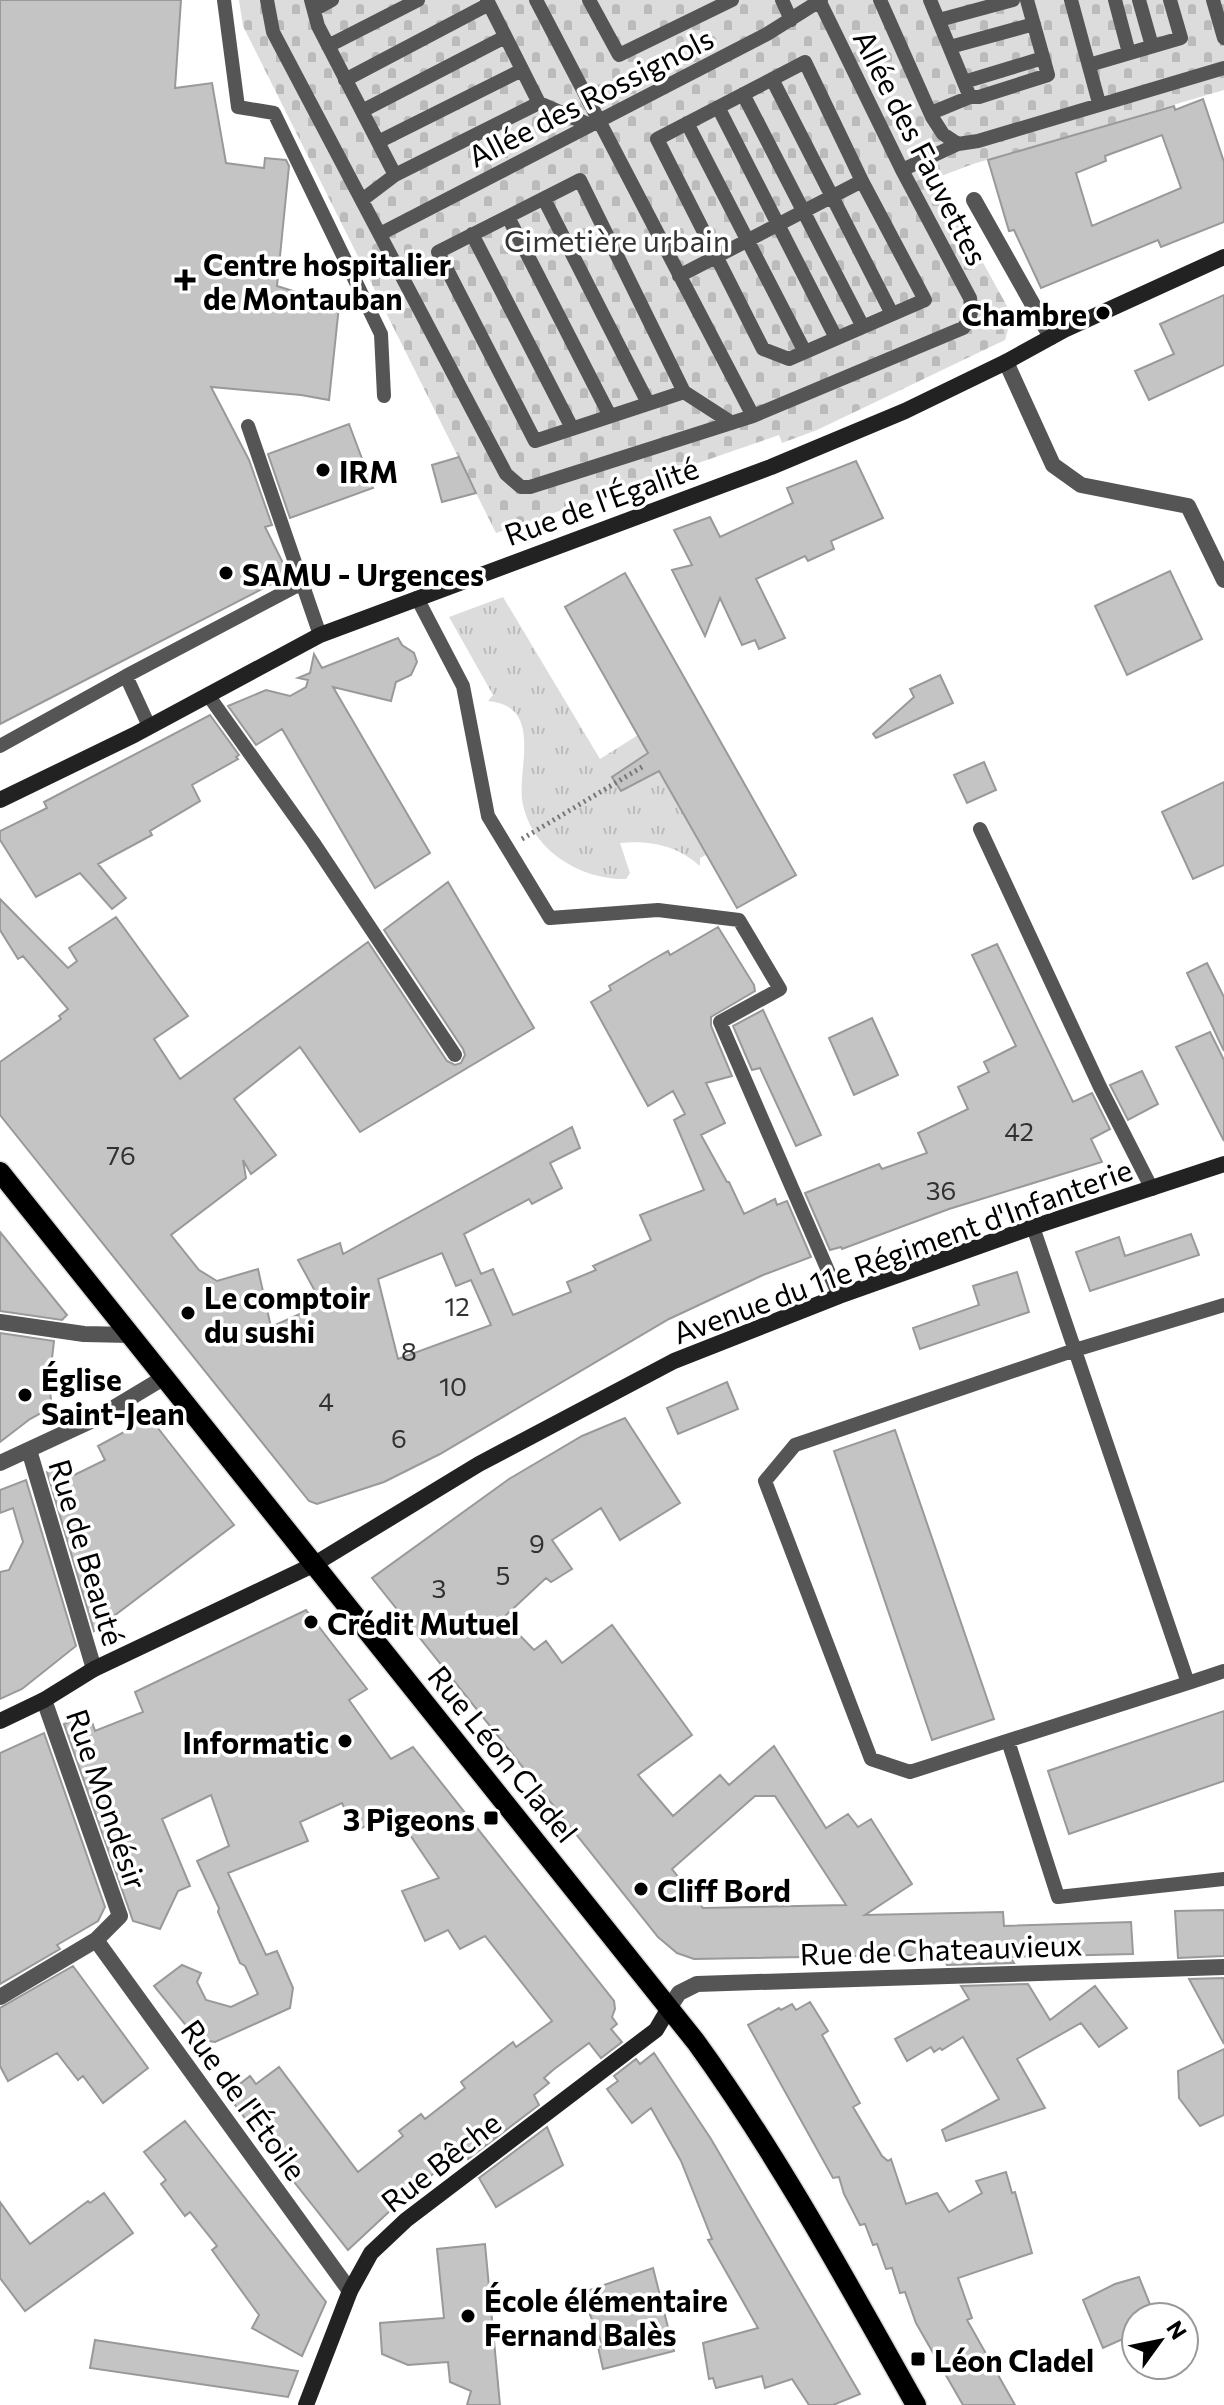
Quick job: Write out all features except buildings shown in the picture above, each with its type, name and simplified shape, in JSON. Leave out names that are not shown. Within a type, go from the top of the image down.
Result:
[{"type":"main road","name":"Rue Léon Cladel","points":[[0,1172],[669,2008],[728,2086],[791,2184],[916,2405]]},
{"type":"street","points":[[974,200],[1051,337]]},
{"type":"street","name":"Rue de l'Égalité","points":[[0,800],[149,726],[320,635],[771,467],[905,411],[1051,337],[1224,257]]},
{"type":"street","points":[[1006,362],[1053,465],[1081,485],[1188,506],[1224,580]]},
{"type":"street","name":"Avenue du 11e Régiment d'Infanterie","points":[[0,1721],[44,1700],[94,1669],[313,1565],[479,1464],[674,1361],[839,1296],[1224,1164]]},
{"type":"street","points":[[0,1322],[84,1334],[130,1335]]},
{"type":"street","points":[[0,1463],[95,1419],[165,1377]]},
{"type":"street","name":"Rue de Beauté","points":[[29,1450],[94,1669]]},
{"type":"street","name":"Rue Mondésir","points":[[0,1997],[96,1940],[120,1916],[44,1700]]},
{"type":"street","name":"Rue de l'Étoile","points":[[96,1940],[350,2291]]},
{"type":"street","name":"Rue de Chateauvieux","points":[[669,2008],[679,1993],[697,1984],[1224,1967]]},
{"type":"street","name":"Rue Bêche","points":[[306,2405],[350,2291],[371,2253],[406,2220],[656,2030],[669,2008]]},
{"type":"lane","points":[[224,0],[238,107],[274,113],[381,334],[384,396]]},
{"type":"lane","points":[[267,0],[273,32],[506,474],[521,487],[541,486],[753,416],[594,123],[536,0]]},
{"type":"lane","points":[[332,0],[312,5],[318,26],[395,175]]},
{"type":"lane","points":[[328,46],[418,0]]},
{"type":"lane","points":[[589,0],[619,55],[732,0]]},
{"type":"lane","points":[[782,0],[791,20]]},
{"type":"lane","points":[[880,0],[931,113],[943,134],[958,144]]},
{"type":"lane","points":[[930,0],[970,97]]},
{"type":"lane","points":[[939,20],[1013,0]]},
{"type":"lane","points":[[931,113],[970,97],[979,97],[1048,75],[1027,0]]},
{"type":"lane","points":[[1071,0],[1099,103]]},
{"type":"lane","points":[[1115,0],[1129,53]]},
{"type":"lane","points":[[1139,0],[1152,46]]},
{"type":"lane","points":[[1089,65],[1181,38],[1170,0]]},
{"type":"lane","points":[[1213,0],[1224,38]]},
{"type":"lane","name":"Allée des Rossignols","points":[[380,234],[791,20],[820,1]]},
{"type":"lane","name":"Allée des Fauvettes","points":[[753,416],[963,328],[972,315],[970,298],[902,170],[820,1]]},
{"type":"lane","points":[[345,80],[488,2],[539,103],[594,123]]},
{"type":"lane","points":[[950,47],[1034,24]]},
{"type":"lane","points":[[362,111],[505,37]]},
{"type":"lane","points":[[964,82],[1043,58]]},
{"type":"lane","points":[[805,62],[862,181],[925,300],[789,359],[763,349],[657,139],[743,94],[805,62]]},
{"type":"lane","points":[[902,170],[958,144],[978,141],[1224,68]]},
{"type":"lane","points":[[378,142],[522,70]]},
{"type":"lane","points":[[772,79],[892,314]]},
{"type":"lane","points":[[743,94],[863,327]]},
{"type":"lane","points":[[362,200],[395,175],[539,103]]},
{"type":"lane","points":[[718,107],[836,338]]},
{"type":"lane","points":[[687,123],[805,352]]},
{"type":"lane","points":[[684,392],[535,441],[438,252],[580,180],[684,392],[732,423]]},
{"type":"lane","points":[[679,276],[862,181]]},
{"type":"lane","points":[[544,199],[648,403]]},
{"type":"lane","points":[[508,217],[610,416]]},
{"type":"lane","points":[[472,234],[572,428]]},
{"type":"lane","points":[[248,426],[320,635]]},
{"type":"lane","points":[[0,746],[302,583]]},
{"type":"lane","points":[[417,598],[463,686],[488,816],[550,918],[658,910],[739,920],[780,989],[720,1022],[839,1296]]},
{"type":"lane","points":[[126,676],[149,726]]},
{"type":"lane","points":[[208,695],[313,842],[455,1055]]},
{"type":"lane","points":[[980,829],[1100,1087],[1152,1189]]},
{"type":"lane","points":[[1033,1227],[1188,1683]]},
{"type":"lane","points":[[1224,1305],[1075,1350],[795,1445],[765,1481],[871,1759],[910,1772],[1224,1671]]},
{"type":"lane","points":[[1008,1741],[1058,1897],[1224,1879]]},
{"type":"path","points":[[507,848],[642,767]]},
{"type":"green space","name":"Cimetière urbain","points":[[239,0],[1224,0],[1224,90],[973,164],[936,178],[1012,315],[1005,340],[817,430],[782,443],[779,435],[496,533],[243,26]]},
{"type":"green space","points":[[503,597],[600,759],[638,735],[706,855],[700,858],[700,866],[663,846],[620,843],[630,873],[626,879],[609,878],[591,874],[559,858],[535,833],[522,799],[522,726],[516,714],[505,705],[488,701],[493,695],[449,617]]},
{"type":"place","name":"Centre hospitalier de Montauban","points":[[185,280]]},
{"type":"place","name":"Chambre","points":[[1103,313]]},
{"type":"place","name":"IRM","points":[[323,470]]},
{"type":"place","name":"SAMU - Urgences","points":[[226,573]]},
{"type":"place","name":"Le comptoir du sushi","points":[[188,1313]]},
{"type":"place","name":"Église Saint-Jean","points":[[25,1395]]},
{"type":"place","name":"Crédit Mutuel","points":[[311,1622]]},
{"type":"place","name":"Informatic","points":[[345,1741]]},
{"type":"place","name":"3 Pigeons","points":[[491,1818]]},
{"type":"place","name":"Cliff Bord","points":[[641,1889]]},
{"type":"place","name":"École élémentaire Fernand Balès","points":[[468,2316]]},
{"type":"place","name":"Léon Cladel","points":[[918,2359]]}]
